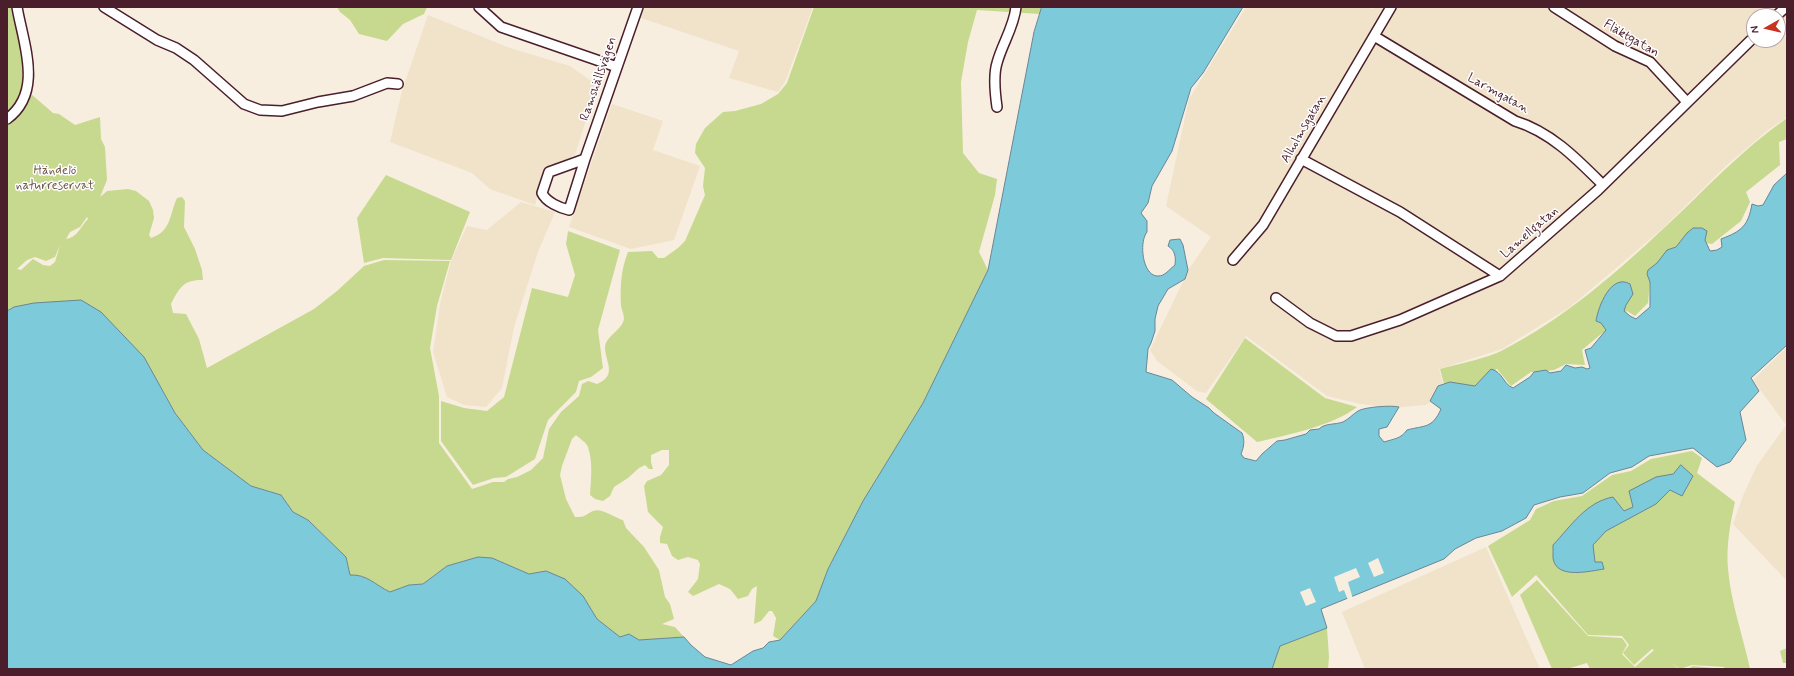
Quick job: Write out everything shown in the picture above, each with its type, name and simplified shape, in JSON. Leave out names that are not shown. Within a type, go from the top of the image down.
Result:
[{"type":"street","points":[[7,119],[22,101],[29,84],[28,63],[17,7]]},
{"type":"street","points":[[104,7],[157,40],[176,48],[194,60],[244,104],[260,110],[282,111],[318,102],[353,96],[387,83],[398,84]]},
{"type":"street","points":[[479,7],[500,27],[617,67]]},
{"type":"street","name":"Ramshällsvägen","points":[[585,159],[549,172],[542,193],[544,197],[563,209],[569,210],[585,159],[638,7]]},
{"type":"street","points":[[997,107],[995,92],[996,64],[1015,18],[1016,7]]},
{"type":"street","name":"Alholmsgatan","points":[[1233,260],[1263,226],[1390,7]]},
{"type":"street","name":"Fläktgatan","points":[[1554,7],[1615,46],[1650,62],[1687,102]]},
{"type":"street","name":"Larmgatan","points":[[1374,36],[1494,109],[1515,121],[1529,125],[1562,146],[1603,185]]},
{"type":"street","name":"Lamellgatan","points":[[1276,298],[1317,326],[1336,336],[1352,336],[1400,320],[1500,276],[1603,185],[1746,45]]},
{"type":"street","points":[[1301,159],[1400,212],[1500,276]]},
{"type":"shaded area","points":[[641,7],[813,7],[785,82],[778,92],[729,78],[739,51],[638,17]]},
{"type":"shaded area","points":[[1246,7],[1368,7],[1372,9],[1379,7],[1787,7],[1787,117],[1768,130],[1728,164],[1662,229],[1570,307],[1502,349],[1439,369],[1446,394],[1425,405],[1391,408],[1360,404],[1327,396],[1246,336],[1206,393],[1197,391],[1157,361],[1150,350],[1189,269],[1211,237],[1166,206],[1189,99]]},
{"type":"shaded area","points":[[428,15],[510,48],[570,66],[597,85],[575,155],[545,170],[535,205],[490,189],[472,173],[390,142],[402,91]]},
{"type":"shaded area","points":[[612,104],[663,121],[653,150],[700,166],[674,240],[631,249],[569,227]]},
{"type":"shaded area","points":[[521,202],[555,212],[538,252],[514,327],[502,388],[486,407],[464,405],[447,397],[433,352],[440,304],[451,261],[467,226],[487,230]]},
{"type":"shaded area","points":[[1787,347],[1787,581],[1733,524],[1743,496],[1756,467],[1786,425],[1753,380]]},
{"type":"shaded area","points":[[1486,547],[1540,669],[1365,669],[1342,612]]},
{"type":"green space","name":"Händelö naturreservat","points":[[7,7],[12,7],[25,72],[23,87],[53,113],[59,114],[75,125],[100,117],[101,139],[105,147],[107,180],[100,197],[107,191],[128,189],[136,191],[149,201],[153,210],[154,218],[149,235],[151,238],[158,235],[166,227],[177,198],[182,197],[185,201],[184,227],[195,249],[202,270],[203,280],[196,280],[186,283],[177,293],[171,304],[173,313],[186,314],[199,339],[207,368],[314,309],[337,291],[364,266],[384,260],[450,261],[437,306],[430,348],[439,396],[439,443],[472,489],[493,482],[504,482],[531,470],[543,458],[549,429],[561,412],[579,396],[582,384],[588,381],[597,384],[607,377],[609,368],[605,347],[606,343],[623,323],[624,319],[621,306],[621,285],[622,272],[628,252],[652,251],[658,258],[664,258],[685,241],[705,195],[703,186],[705,168],[695,153],[696,144],[705,128],[723,112],[735,111],[761,104],[778,94],[787,83],[814,7],[1042,7],[1040,14],[977,10],[968,42],[961,82],[963,153],[979,173],[997,179],[995,195],[979,252],[988,270],[923,403],[863,501],[828,569],[816,601],[780,640],[773,636],[776,618],[772,611],[769,611],[761,621],[754,624],[757,586],[752,589],[748,596],[738,599],[730,589],[719,584],[693,596],[688,592],[698,579],[700,564],[698,560],[688,557],[678,560],[672,556],[667,544],[660,543],[663,527],[648,512],[644,486],[647,481],[661,475],[669,465],[669,450],[662,450],[651,455],[653,469],[649,469],[645,465],[639,468],[628,478],[614,487],[610,496],[603,501],[595,499],[590,495],[590,453],[586,444],[576,435],[572,439],[560,475],[566,499],[575,517],[584,516],[596,510],[608,513],[623,520],[626,528],[644,547],[659,570],[665,597],[670,604],[674,619],[662,624],[675,627],[684,637],[639,640],[629,634],[620,637],[597,619],[583,596],[546,571],[529,574],[492,558],[478,557],[447,566],[423,584],[409,585],[390,592],[366,578],[350,575],[346,557],[308,520],[293,512],[281,495],[251,486],[203,450],[175,413],[161,387],[14,307],[7,311]],"holes":[[[87,217],[88,219],[76,234],[66,239],[70,232],[80,227]],[[60,245],[55,262],[50,266],[43,265],[33,259],[21,270],[17,269],[27,260],[35,257],[46,261],[55,257]]]},
{"type":"green space","points":[[337,7],[427,7],[424,14],[403,24],[387,41],[359,34],[350,20],[340,12]]},
{"type":"green space","points":[[1787,118],[1787,139],[1779,142],[1780,165],[1746,192],[1750,202],[1741,221],[1712,244],[1706,243],[1710,251],[1717,250],[1722,247],[1721,239],[1743,227],[1748,218],[1752,204],[1758,206],[1763,205],[1774,185],[1787,173],[1787,229],[1636,361],[1427,425],[1436,420],[1441,410],[1430,401],[1438,386],[1444,384],[1440,369],[1497,353],[1525,338],[1567,310],[1626,263],[1738,157]],"holes":[[[1650,281],[1650,307],[1636,319],[1626,312],[1627,311],[1635,316],[1648,303]],[[1606,330],[1591,348],[1585,350],[1590,368],[1575,368],[1566,365],[1561,371],[1550,373],[1547,371],[1554,370],[1566,364],[1585,365],[1582,350]],[[1497,369],[1511,386],[1531,372],[1534,372],[1530,377],[1513,388],[1510,387],[1495,370]]]},
{"type":"green space","points":[[386,175],[470,212],[451,260],[383,258],[364,263],[357,218]]},
{"type":"green space","points":[[568,231],[620,250],[598,330],[603,368],[591,377],[579,381],[576,392],[548,420],[535,459],[506,477],[494,478],[473,485],[441,441],[441,401],[464,408],[487,411],[504,397],[532,288],[568,297],[575,275],[566,244]]},
{"type":"green space","points":[[1245,338],[1325,398],[1357,407],[1347,414],[1323,425],[1257,442],[1206,399]]},
{"type":"green space","points":[[1692,451],[1702,458],[1697,473],[1735,502],[1729,536],[1728,569],[1734,607],[1750,669],[1725,669],[1724,667],[1692,665],[1680,669],[1670,662],[1679,669],[1590,669],[1587,663],[1567,669],[1552,669],[1520,595],[1537,580],[1588,636],[1622,638],[1627,645],[1622,654],[1635,667],[1654,650],[1652,649],[1634,665],[1623,653],[1629,645],[1622,636],[1588,635],[1536,575],[1512,597],[1488,546],[1530,520],[1536,509],[1554,501],[1582,496],[1612,475],[1631,471],[1651,459]]},
{"type":"green space","points":[[1327,628],[1329,657],[1328,669],[1272,669],[1280,646]]},
{"type":"green space","points":[[1787,648],[1787,663],[1783,663],[1780,651]]},
{"type":"green space","points":[[1693,666],[1723,669],[1687,669]]},
{"type":"water","points":[[1042,7],[1243,7],[1203,73],[1191,88],[1172,151],[1152,186],[1148,203],[1141,213],[1147,221],[1147,232],[1144,237],[1143,244],[1144,261],[1151,273],[1156,276],[1163,275],[1175,265],[1174,254],[1168,246],[1170,240],[1180,239],[1183,245],[1188,270],[1185,279],[1168,289],[1158,306],[1155,319],[1155,331],[1148,349],[1146,372],[1172,380],[1192,397],[1242,433],[1244,444],[1241,454],[1244,458],[1256,461],[1277,441],[1306,434],[1310,430],[1319,429],[1327,425],[1343,422],[1358,411],[1372,407],[1399,407],[1387,427],[1379,429],[1379,436],[1384,442],[1397,438],[1407,430],[1431,423],[1438,415],[1441,409],[1430,401],[1438,386],[1450,382],[1475,386],[1491,369],[1501,375],[1507,384],[1513,388],[1530,377],[1534,372],[1546,370],[1550,373],[1561,371],[1566,365],[1575,368],[1590,368],[1585,350],[1591,348],[1606,330],[1601,323],[1596,321],[1599,308],[1611,287],[1617,283],[1623,282],[1630,284],[1633,294],[1624,311],[1636,319],[1650,307],[1650,282],[1647,274],[1648,270],[1657,263],[1667,250],[1676,247],[1693,228],[1702,228],[1707,231],[1705,240],[1710,251],[1717,250],[1722,247],[1721,239],[1743,227],[1748,218],[1752,204],[1758,206],[1763,205],[1774,185],[1787,173],[1787,345],[1751,378],[1759,391],[1740,412],[1746,440],[1730,462],[1717,467],[1693,448],[1649,456],[1632,467],[1610,473],[1583,493],[1560,497],[1534,505],[1526,518],[1502,531],[1476,538],[1455,549],[1444,559],[1321,609],[1327,628],[1280,646],[1272,669],[7,669],[7,311],[14,307],[34,303],[81,300],[101,312],[144,357],[175,413],[203,450],[251,486],[281,495],[293,512],[308,520],[346,557],[350,575],[366,578],[390,592],[409,585],[423,584],[447,566],[478,557],[492,558],[529,574],[546,571],[565,579],[583,596],[597,619],[620,637],[629,634],[639,640],[684,637],[705,657],[731,665],[753,651],[763,648],[769,642],[780,640],[816,601],[828,569],[863,501],[923,403],[988,270],[1034,32]]},
{"type":"water","points":[[1681,465],[1693,476],[1682,496],[1670,490],[1656,504],[1606,531],[1593,545],[1595,562],[1602,562],[1604,569],[1583,572],[1567,572],[1555,565],[1553,558],[1553,545],[1587,509],[1603,500],[1613,497],[1624,511],[1633,507],[1629,491],[1656,477],[1673,474]]},
{"type":"pier","points":[[1378,558],[1384,573],[1374,577],[1368,563]]},
{"type":"pier","points":[[1356,568],[1360,577],[1348,582],[1353,599],[1348,600],[1344,590],[1339,592],[1334,577]]},
{"type":"pier","points":[[1310,588],[1316,602],[1306,606],[1300,592]]}]
